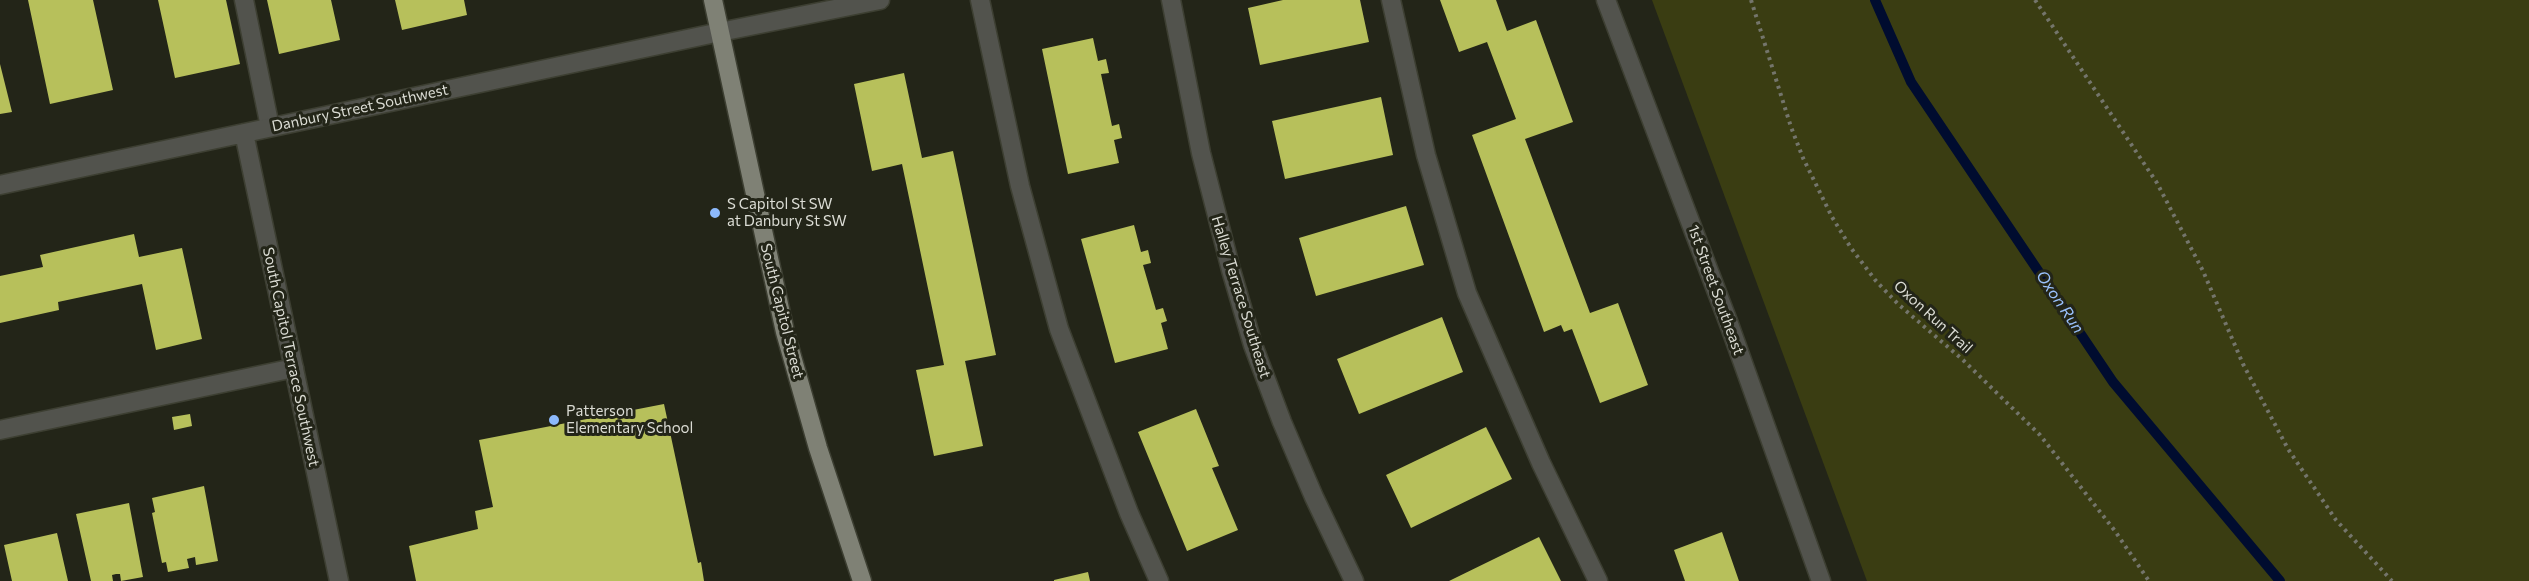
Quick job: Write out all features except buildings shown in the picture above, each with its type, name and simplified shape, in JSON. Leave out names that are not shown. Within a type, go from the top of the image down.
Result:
[{"type":"main road","name":"South Capitol Street","points":[[713,0],[785,332],[818,448],[862,581]]},
{"type":"street","points":[[244,0],[270,128]]},
{"type":"street","name":"Danbury Street Southwest","points":[[0,185],[880,0]]},
{"type":"street","points":[[980,0],[1020,186],[1059,329],[1129,513],[1159,581]]},
{"type":"street","name":"Halley Terrace Southeast","points":[[1170,0],[1201,153],[1253,345],[1311,490],[1354,581]]},
{"type":"street","points":[[1391,0],[1426,155],[1467,294],[1541,463],[1598,581]]},
{"type":"street","name":"1st Street Southeast","points":[[1606,0],[1729,324],[1821,581]]},
{"type":"street","name":"South Capitol Terrace Southwest","points":[[244,133],[339,581]]},
{"type":"street","points":[[0,430],[294,368]]},
{"type":"path","name":"Oxon Run Trail","points":[[1751,0],[1799,147],[1817,188],[1851,248],[1876,281],[1898,304],[1963,360],[2040,435],[2115,531],[2149,581]]},
{"type":"path","points":[[2035,0],[2157,183],[2203,271],[2243,364],[2288,449],[2336,520],[2392,581]]},
{"type":"green space","points":[[1652,0],[2529,0],[2529,581],[1867,581]]},
{"type":"waterway","name":"Oxon Run","points":[[1875,0],[1911,82],[2113,382],[2280,581]]},
{"type":"place","name":"S Capitol St SW at Danbury St SW","points":[[715,213]]},
{"type":"place","name":"Patterson Elementary School","points":[[554,420]]}]
